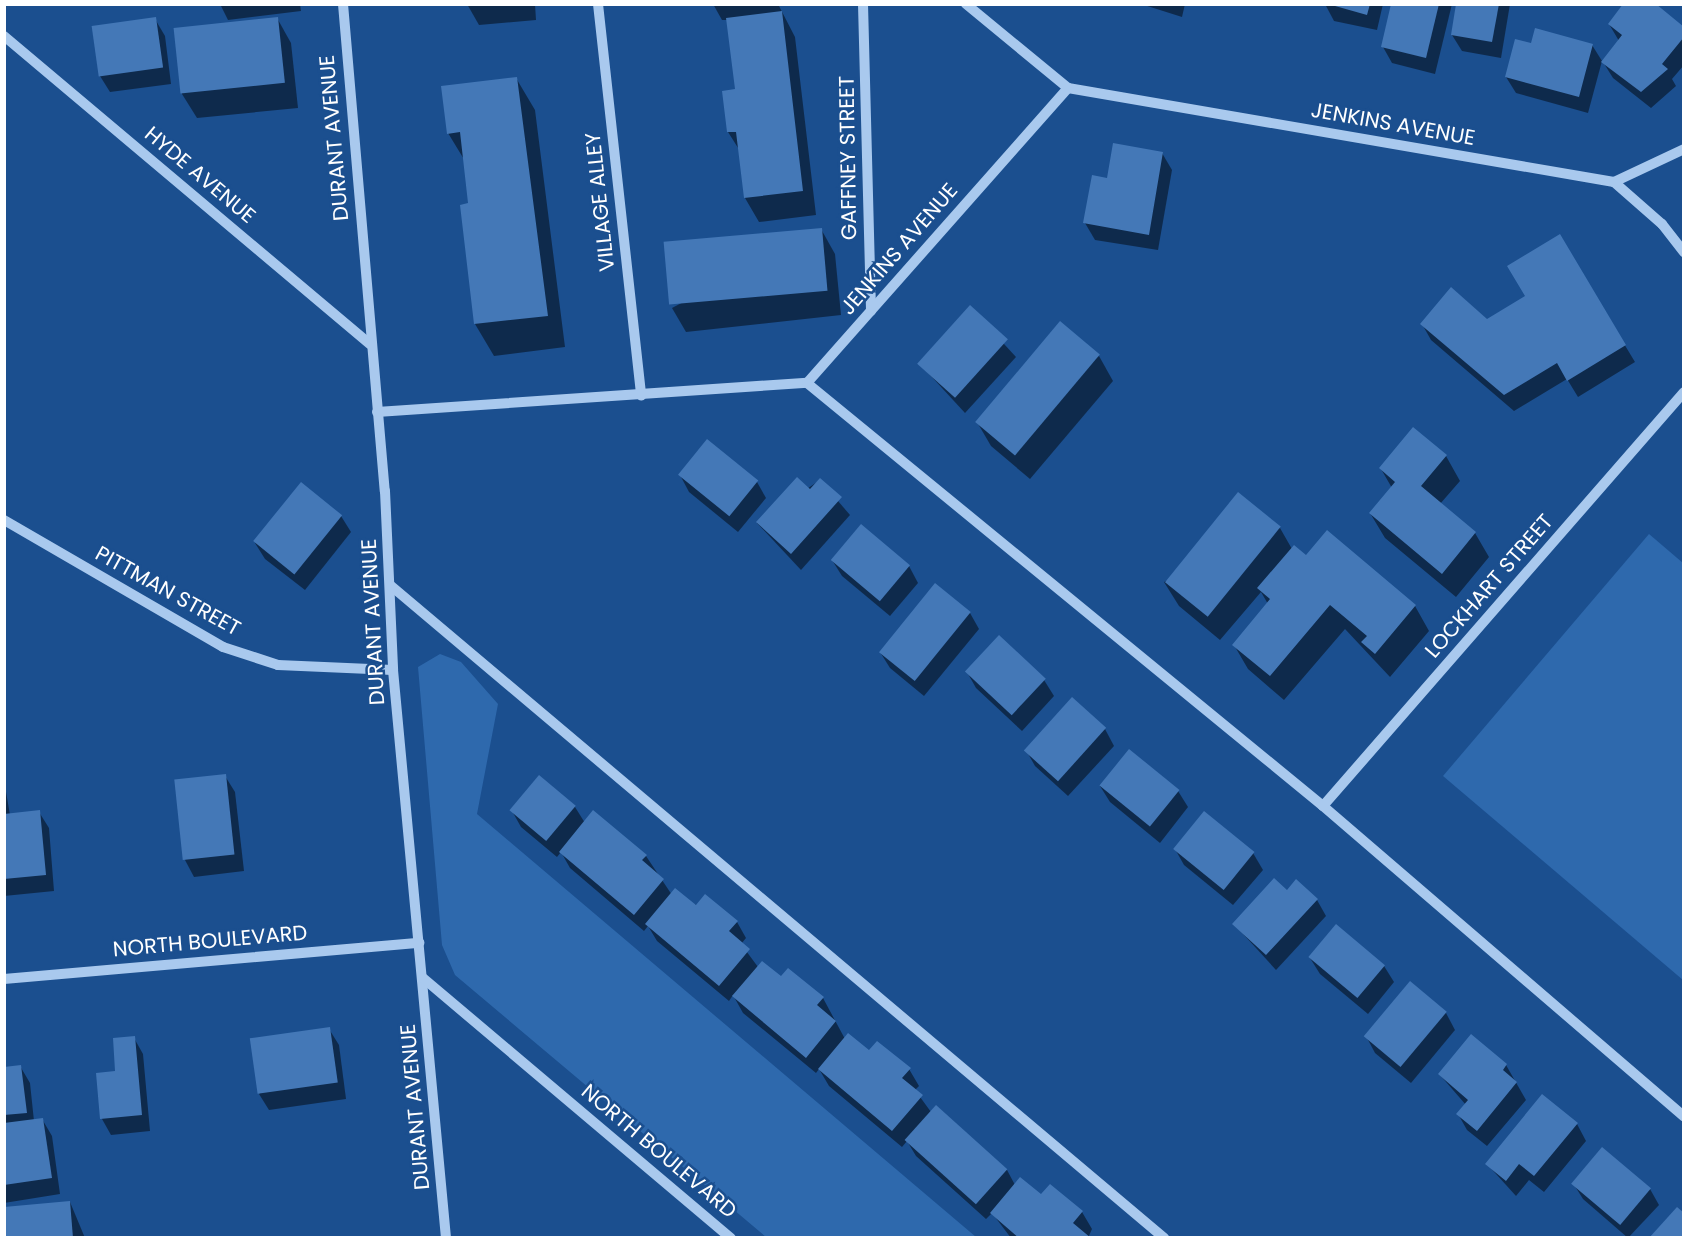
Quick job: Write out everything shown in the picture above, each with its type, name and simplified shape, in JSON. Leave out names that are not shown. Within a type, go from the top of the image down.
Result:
[{"type":"street","name":"DURANT AVENUE","points":[[343,4],[390,585],[393,670],[446,1238]]},
{"type":"street","name":"VILLAGE ALLEY","points":[[598,4],[640,396]]},
{"type":"street","name":"GAFFNEY STREET","points":[[863,4],[871,311]]},
{"type":"street","name":"JENKINS AVENUE","points":[[966,4],[1068,88],[1614,182]]},
{"type":"street","name":"HYDE AVENUE","points":[[4,36],[370,344]]},
{"type":"street","name":"JENKINS AVENUE","points":[[807,383],[1068,88]]},
{"type":"street","points":[[1683,148],[1614,182],[1662,224],[1683,252]]},
{"type":"street","points":[[377,412],[807,383],[1323,806],[1683,1116]]},
{"type":"street","name":"LOCKHART STREET","points":[[1323,806],[1683,392]]},
{"type":"street","name":"PITTMAN STREET","points":[[4,520],[223,648],[278,665],[393,670]]},
{"type":"street","points":[[390,585],[1164,1238]]},
{"type":"street","name":"NORTH BOULEVARD","points":[[4,979],[419,943]]},
{"type":"street","name":"NORTH BOULEVARD","points":[[423,978],[731,1238]]},
{"type":"shaded area","points":[[1649,534],[1683,563],[1683,980],[1443,776]]},
{"type":"shaded area","points":[[440,654],[461,662],[498,704],[477,814],[976,1237],[766,1237],[455,975],[442,945],[418,667]]},
{"type":"building","points":[[1328,4],[1370,4],[1367,15]]},
{"type":"building","points":[[1391,4],[1439,4],[1426,58],[1381,47]]},
{"type":"building","points":[[1456,4],[1499,4],[1492,42],[1451,35]]},
{"type":"building","points":[[1623,4],[1656,4],[1684,27],[1684,37],[1662,64],[1668,69],[1641,92],[1601,62],[1622,35],[1608,24]]},
{"type":"building","points":[[782,11],[803,191],[744,198],[736,132],[727,132],[722,91],[735,89],[726,18]]},
{"type":"building","points":[[156,17],[163,68],[99,77],[92,26]]},
{"type":"building","points":[[278,17],[285,83],[180,94],[174,28]]},
{"type":"building","points":[[1535,28],[1593,44],[1579,97],[1505,77],[1515,39],[1531,43]]},
{"type":"building","points":[[517,77],[548,316],[474,324],[460,205],[468,203],[460,132],[447,134],[441,86]]},
{"type":"building","points":[[1113,143],[1163,152],[1149,235],[1083,223],[1092,175],[1107,178]]},
{"type":"building","points":[[822,228],[827,291],[669,305],[664,242]]},
{"type":"building","points":[[1560,234],[1626,345],[1567,381],[1557,363],[1504,395],[1420,324],[1451,287],[1487,319],[1525,296],[1507,266]]},
{"type":"building","points":[[970,305],[1008,339],[955,398],[917,364]]},
{"type":"building","points":[[1060,321],[1100,354],[1015,456],[975,422]]},
{"type":"building","points":[[1413,427],[1447,455],[1421,486],[1476,532],[1442,574],[1369,513],[1395,482],[1379,468]]},
{"type":"building","points":[[707,439],[758,481],[729,516],[678,475]]},
{"type":"building","points":[[797,477],[810,489],[820,478],[842,497],[791,554],[756,522]]},
{"type":"building","points":[[301,482],[342,515],[294,574],[253,541]]},
{"type":"building","points":[[1238,492],[1281,527],[1208,617],[1165,582]]},
{"type":"building","points":[[861,524],[910,565],[880,601],[831,560]]},
{"type":"building","points":[[1327,530],[1416,605],[1375,654],[1361,642],[1367,636],[1330,605],[1270,676],[1232,645],[1270,599],[1257,588],[1294,545],[1306,555]]},
{"type":"building","points":[[935,583],[971,612],[915,681],[879,652]]},
{"type":"building","points":[[999,635],[1046,679],[1012,715],[965,672]]},
{"type":"building","points":[[1072,697],[1106,728],[1058,781],[1024,751]]},
{"type":"building","points":[[1129,749],[1180,790],[1150,826],[1099,786]]},
{"type":"building","points":[[226,774],[234,855],[183,860],[174,779]]},
{"type":"building","points":[[539,775],[576,806],[546,841],[509,810]]},
{"type":"building","points":[[40,810],[46,875],[4,879],[4,814]]},
{"type":"building","points":[[593,810],[647,855],[642,860],[664,879],[634,915],[559,852]]},
{"type":"building","points":[[1204,811],[1255,852],[1224,890],[1173,849]]},
{"type":"building","points":[[1274,878],[1287,890],[1296,879],[1318,899],[1266,955],[1232,924]]},
{"type":"building","points":[[675,888],[696,905],[705,894],[738,921],[729,931],[750,949],[719,986],[645,924]]},
{"type":"building","points":[[1336,924],[1385,965],[1357,998],[1308,957]]},
{"type":"building","points":[[762,961],[781,976],[788,968],[824,997],[817,1005],[836,1021],[806,1058],[732,996]]},
{"type":"building","points":[[1410,981],[1447,1012],[1400,1067],[1364,1036]]},
{"type":"building","points":[[330,1027],[338,1082],[258,1094],[250,1038]]},
{"type":"building","points":[[848,1033],[869,1050],[877,1041],[911,1068],[902,1078],[923,1095],[892,1131],[818,1069]]},
{"type":"building","points":[[1471,1034],[1507,1064],[1503,1070],[1517,1082],[1477,1131],[1456,1114],[1468,1100],[1438,1074]]},
{"type":"building","points":[[135,1036],[142,1115],[100,1119],[96,1073],[115,1071],[113,1038]]},
{"type":"building","points":[[21,1065],[27,1113],[4,1115],[4,1067]]},
{"type":"building","points":[[1542,1094],[1578,1123],[1534,1176],[1519,1164],[1506,1181],[1485,1164]]},
{"type":"building","points":[[936,1105],[1007,1169],[976,1204],[905,1140]]},
{"type":"building","points":[[43,1118],[52,1178],[4,1185],[4,1123]]},
{"type":"building","points":[[1602,1147],[1651,1188],[1620,1225],[1571,1184]]},
{"type":"building","points":[[1020,1177],[1041,1194],[1050,1184],[1083,1211],[1073,1223],[1091,1238],[1019,1238],[990,1213]]},
{"type":"building","points":[[70,1201],[73,1238],[4,1238],[4,1207]]},
{"type":"building","points":[[1677,1207],[1684,1213],[1684,1238],[1649,1238]]}]
